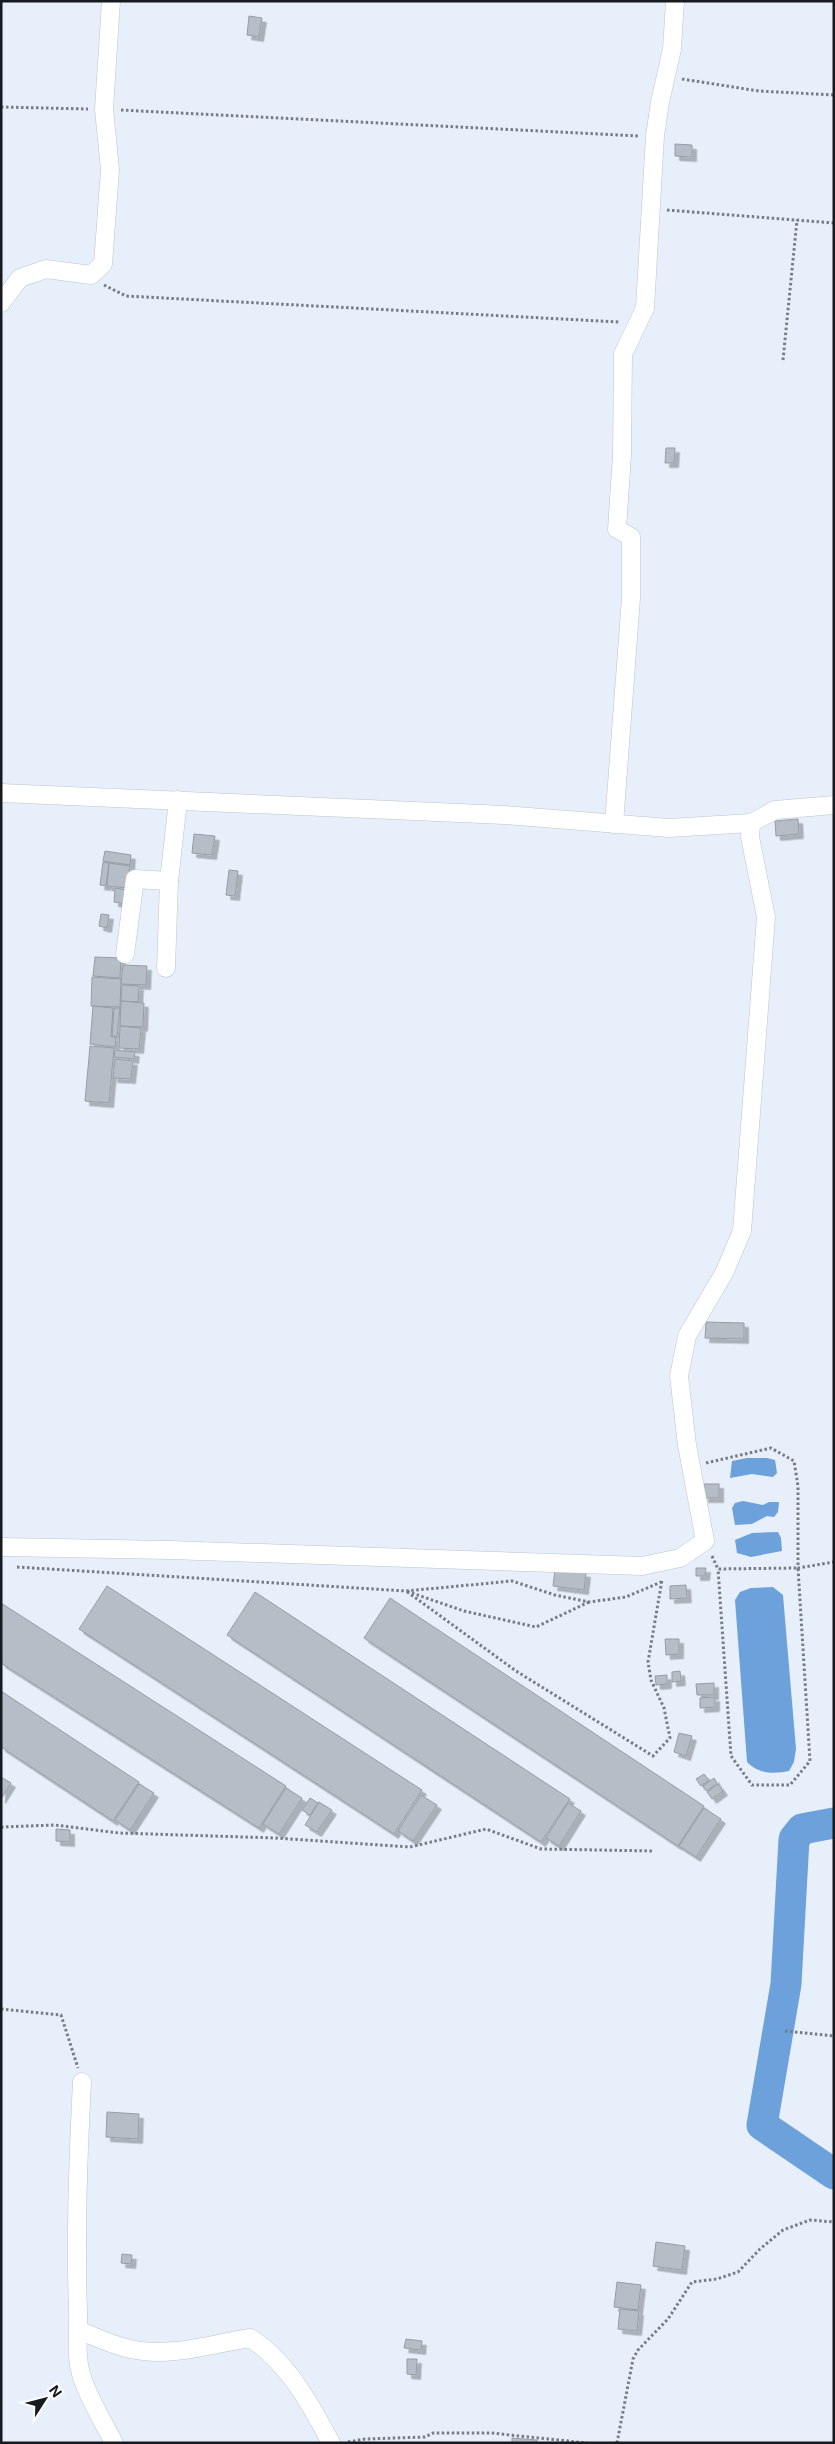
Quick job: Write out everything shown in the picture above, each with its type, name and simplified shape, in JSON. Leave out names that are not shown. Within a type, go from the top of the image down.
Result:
[{"type":"street","points":[[1,303],[20,278],[46,269],[91,275],[103,264],[110,170],[104,109],[111,1]]},
{"type":"street","points":[[614,824],[631,598],[631,537],[617,529],[622,455],[623,354],[645,308],[649,209],[655,136],[660,102],[672,49],[675,1]]},
{"type":"street","points":[[1,794],[504,815],[669,828],[751,823],[775,810],[834,805]]},
{"type":"street","points":[[166,968],[169,881],[178,800]]},
{"type":"street","points":[[1,1547],[190,1550],[642,1566],[680,1558],[705,1541],[691,1467],[679,1376],[687,1336],[724,1273],[742,1231],[748,1173],[766,917],[750,837],[751,823]]},
{"type":"street","points":[[125,954],[135,879],[169,881]]},
{"type":"street","points":[[82,2082],[76,2253],[79,2330],[76,2348],[82,2376],[114,2443]]},
{"type":"street","points":[[79,2330],[122,2347],[145,2351],[200,2348],[250,2338],[266,2348],[310,2404],[331,2443]]},
{"type":"path","points":[[666,76],[759,91],[834,95]]},
{"type":"path","points":[[1,106],[104,109],[655,136]]},
{"type":"path","points":[[649,209],[834,223]]},
{"type":"path","points":[[783,360],[797,220]]},
{"type":"path","points":[[91,275],[105,286],[126,296],[619,322],[645,308]]},
{"type":"path","points":[[691,1467],[771,1448],[794,1461],[798,1486],[798,1568],[810,1761],[790,1785],[752,1785],[731,1756],[718,1569],[705,1541]]},
{"type":"path","points":[[406,1591],[516,1671],[653,1756],[670,1738],[664,1708],[651,1680],[648,1662],[666,1562]]},
{"type":"path","points":[[718,1569],[798,1568],[834,1562]]},
{"type":"path","points":[[11,1566],[406,1591],[512,1581],[555,1595],[589,1602]]},
{"type":"path","points":[[406,1591],[464,1611],[536,1628],[589,1602],[626,1597],[662,1582]]},
{"type":"path","points":[[1,1827],[55,1824],[119,1833],[275,1838],[410,1847],[486,1829],[541,1849],[654,1851]]},
{"type":"path","points":[[1,2008],[61,2015],[82,2082]]},
{"type":"path","points":[[785,2031],[834,2036]]},
{"type":"path","points":[[617,2443],[633,2359],[638,2350],[668,2319],[692,2282],[717,2279],[738,2272],[760,2249],[783,2230],[810,2220],[834,2222]]},
{"type":"path","points":[[347,2443],[365,2439],[425,2437],[433,2433],[491,2433],[587,2443]]},
{"type":"water","points":[[747,1458],[775,1460],[777,1473],[773,1477],[752,1474],[730,1478],[732,1461]]},
{"type":"water","points":[[743,1501],[763,1505],[769,1502],[779,1502],[778,1512],[774,1517],[767,1516],[752,1524],[735,1525],[732,1508],[735,1503]]},
{"type":"water","points":[[778,1532],[781,1538],[782,1551],[751,1557],[737,1553],[735,1540],[752,1533]]},
{"type":"water","points":[[773,1587],[783,1595],[796,1749],[794,1762],[789,1771],[778,1773],[761,1771],[747,1762],[735,1600],[740,1592],[751,1588]]},
{"type":"building","points":[[249,16],[262,18],[259,37],[247,35]]},
{"type":"building","points":[[675,144],[692,145],[692,157],[675,156]]},
{"type":"building","points":[[666,448],[675,448],[674,463],[665,463]]},
{"type":"building","points":[[798,819],[799,834],[776,836],[775,821]]},
{"type":"building","points":[[194,834],[215,836],[212,855],[192,853]]},
{"type":"building","points":[[105,851],[131,855],[130,865],[103,861]]},
{"type":"building","points":[[103,862],[109,863],[106,886],[100,885]]},
{"type":"building","points":[[109,863],[130,866],[127,888],[107,886]]},
{"type":"building","points":[[229,870],[238,871],[235,896],[226,895]]},
{"type":"building","points":[[115,888],[127,890],[125,904],[114,902]]},
{"type":"building","points":[[101,914],[109,915],[107,928],[99,926]]},
{"type":"building","points":[[95,957],[121,958],[120,978],[93,976]]},
{"type":"building","points":[[123,965],[147,966],[146,985],[121,984]]},
{"type":"building","points":[[92,977],[121,979],[120,1007],[91,1006]]},
{"type":"building","points":[[122,985],[139,986],[138,1002],[121,1001]]},
{"type":"building","points":[[121,1001],[144,1003],[143,1027],[120,1026]]},
{"type":"building","points":[[93,1006],[113,1008],[111,1037],[116,1037],[115,1047],[90,1044]]},
{"type":"building","points":[[114,1008],[120,1008],[117,1037],[112,1036]]},
{"type":"building","points":[[120,1026],[141,1028],[139,1049],[119,1048]]},
{"type":"building","points":[[90,1046],[114,1048],[109,1103],[85,1101]]},
{"type":"building","points":[[115,1050],[135,1052],[134,1059],[114,1057]]},
{"type":"building","points":[[115,1059],[133,1061],[131,1079],[113,1078]]},
{"type":"building","points":[[706,1322],[744,1323],[744,1339],[705,1338]]},
{"type":"building","points":[[704,1484],[719,1484],[719,1498],[704,1498]]},
{"type":"building","points":[[696,1568],[706,1568],[705,1576],[696,1576]]},
{"type":"building","points":[[555,1569],[586,1573],[584,1590],[553,1586]]},
{"type":"building","points":[[686,1585],[687,1598],[670,1599],[670,1586]]},
{"type":"building","points":[[107,1586],[422,1790],[394,1834],[79,1629]]},
{"type":"building","points":[[255,1592],[570,1799],[541,1842],[227,1635]]},
{"type":"building","points":[[390,1598],[704,1806],[678,1846],[364,1638]]},
{"type":"building","points":[[1,1603],[286,1786],[259,1828],[1,1663]]},
{"type":"building","points":[[665,1639],[679,1639],[679,1654],[666,1655]]},
{"type":"building","points":[[680,1671],[681,1681],[672,1682],[672,1672]]},
{"type":"building","points":[[667,1675],[667,1684],[656,1685],[655,1676]]},
{"type":"building","points":[[714,1683],[714,1695],[697,1695],[696,1684]]},
{"type":"building","points":[[1,1691],[139,1782],[113,1821],[1,1747]]},
{"type":"building","points":[[715,1697],[715,1707],[700,1708],[700,1698]]},
{"type":"building","points":[[679,1733],[692,1736],[686,1756],[674,1752]]},
{"type":"building","points":[[704,1774],[709,1780],[701,1786],[696,1779]]},
{"type":"building","points":[[1,1777],[11,1783],[1,1799]]},
{"type":"building","points":[[714,1778],[717,1783],[707,1791],[703,1786]]},
{"type":"building","points":[[139,1784],[154,1793],[130,1830],[115,1820]]},
{"type":"building","points":[[718,1784],[723,1791],[712,1799],[707,1792]]},
{"type":"building","points":[[286,1788],[302,1798],[279,1834],[263,1824]]},
{"type":"building","points":[[421,1795],[437,1805],[413,1841],[398,1831]]},
{"type":"building","points":[[310,1798],[318,1803],[310,1815],[302,1810]]},
{"type":"building","points":[[319,1802],[332,1810],[317,1832],[305,1825]]},
{"type":"building","points":[[568,1803],[581,1811],[559,1846],[546,1838]]},
{"type":"building","points":[[704,1808],[721,1819],[696,1857],[679,1846]]},
{"type":"building","points":[[56,1829],[70,1830],[70,1842],[56,1841]]},
{"type":"building","points":[[107,2112],[139,2114],[138,2139],[106,2137]]},
{"type":"building","points":[[656,2242],[685,2246],[682,2270],[653,2266]]},
{"type":"building","points":[[122,2254],[132,2255],[131,2264],[121,2263]]},
{"type":"building","points":[[617,2282],[641,2285],[638,2310],[614,2307]]},
{"type":"building","points":[[620,2309],[639,2311],[637,2331],[618,2329]]},
{"type":"building","points":[[406,2339],[422,2341],[421,2350],[404,2348]]},
{"type":"building","points":[[407,2359],[417,2359],[416,2375],[407,2374]]},
{"type":"building","points":[[512,2438],[537,2440],[537,2443],[512,2443]]},
{"type":"waterway","points":[[834,1823],[802,1829],[794,1839],[786,1984],[762,2125],[834,2174]]}]
